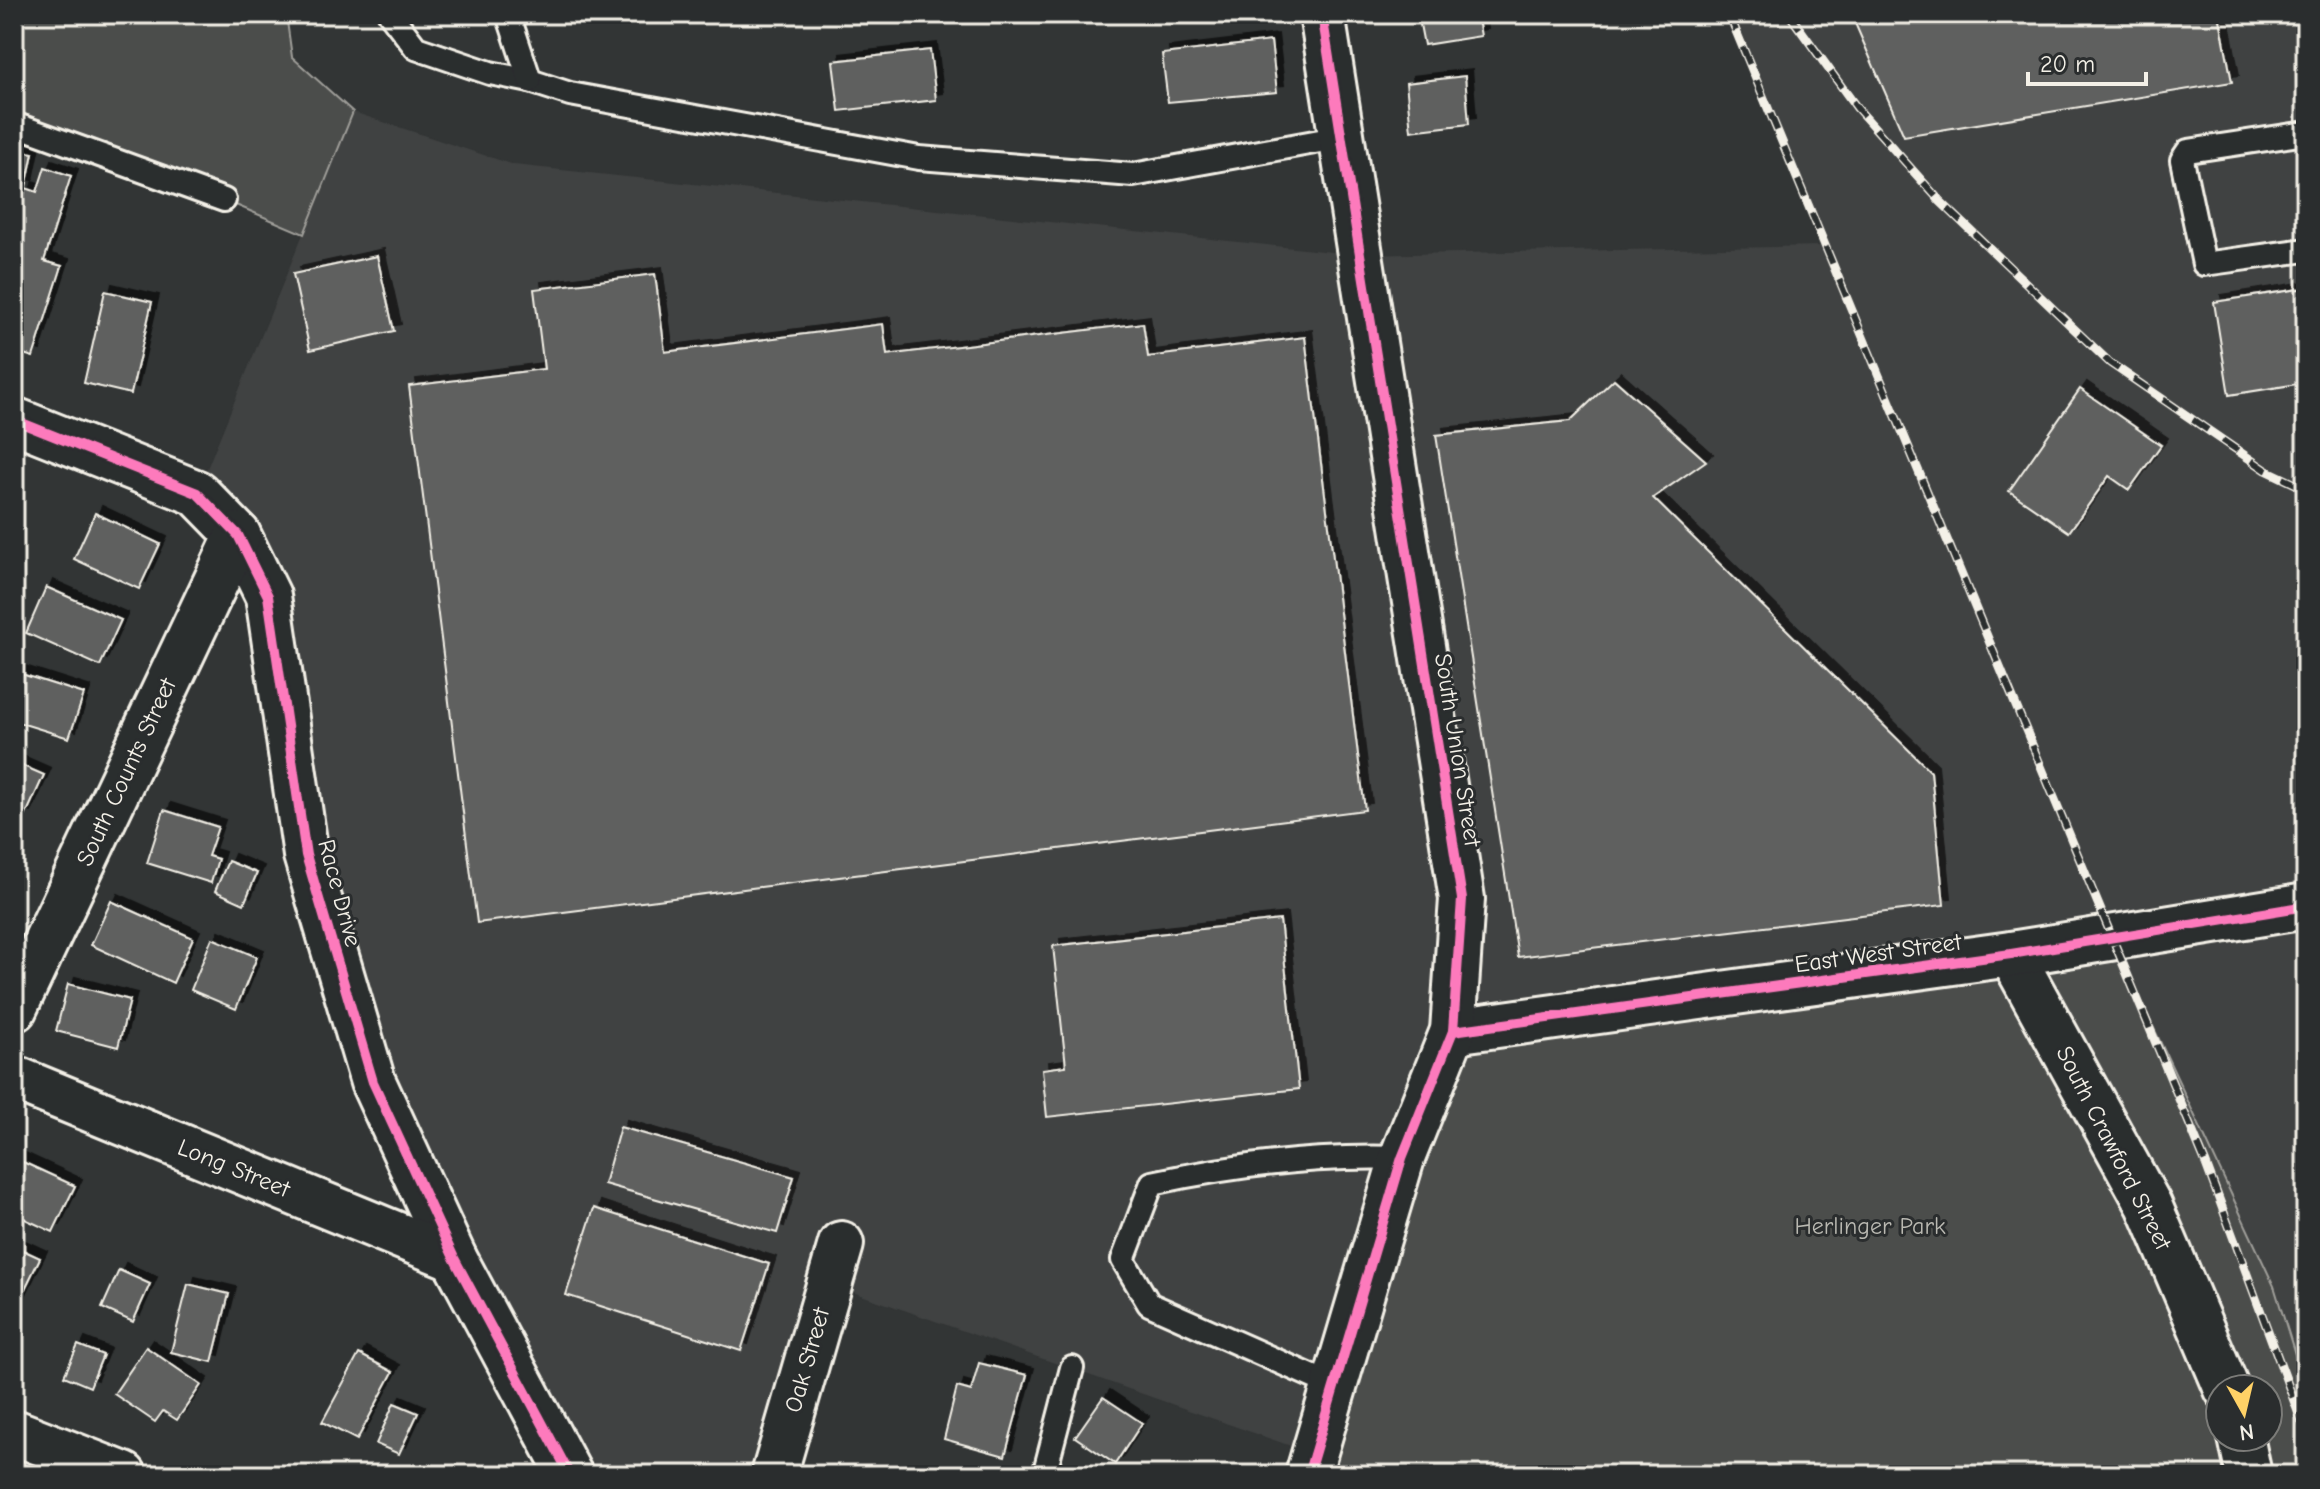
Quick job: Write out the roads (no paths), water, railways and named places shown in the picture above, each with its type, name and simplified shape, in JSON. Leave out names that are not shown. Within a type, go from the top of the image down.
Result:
[{"type":"street","name":"South Union Street","points":[[1308,1475],[1402,1158],[1453,1031],[1462,899],[1322,14]]},
{"type":"street","name":"Race Drive","points":[[14,420],[197,493],[238,535],[268,596],[306,855],[373,1082],[454,1258],[570,1475]]},
{"type":"street","name":"South Counts Street","points":[[14,1009],[238,535]]},
{"type":"street","name":"East West Street","points":[[1453,1031],[2011,954],[2306,906]]},
{"type":"street","name":"South Crawford Street","points":[[2011,954],[2149,1205],[2220,1373]]},
{"type":"street","name":"Long Street","points":[[14,1078],[454,1258]]},
{"type":"street","name":"Oak Street","points":[[774,1475],[841,1244]]},
{"type":"street","points":[[14,1432],[123,1475]]},
{"type":"street","points":[[2244,1453],[2249,1475]]},
{"type":"lane","points":[[390,14],[416,48],[490,73],[530,81],[570,94],[919,158],[1133,175],[1342,137]]},
{"type":"lane","points":[[508,14],[530,81]]},
{"type":"lane","points":[[14,124],[224,200]]},
{"type":"lane","points":[[2306,133],[2188,151],[2182,160],[2204,264],[2306,250]]},
{"type":"lane","points":[[1336,1387],[1149,1304],[1123,1260],[1152,1183],[1221,1168],[1325,1157],[1402,1158]]},
{"type":"lane","points":[[1044,1475],[1072,1368]]},
{"type":"railway","points":[[1729,14],[2206,1164],[2306,1433]]},
{"type":"railway","points":[[1789,14],[1857,108],[1940,201],[2110,363],[2266,470],[2306,489]]},
{"type":"park label","name":"Herlinger Park","points":[[1870,1226]]}]
